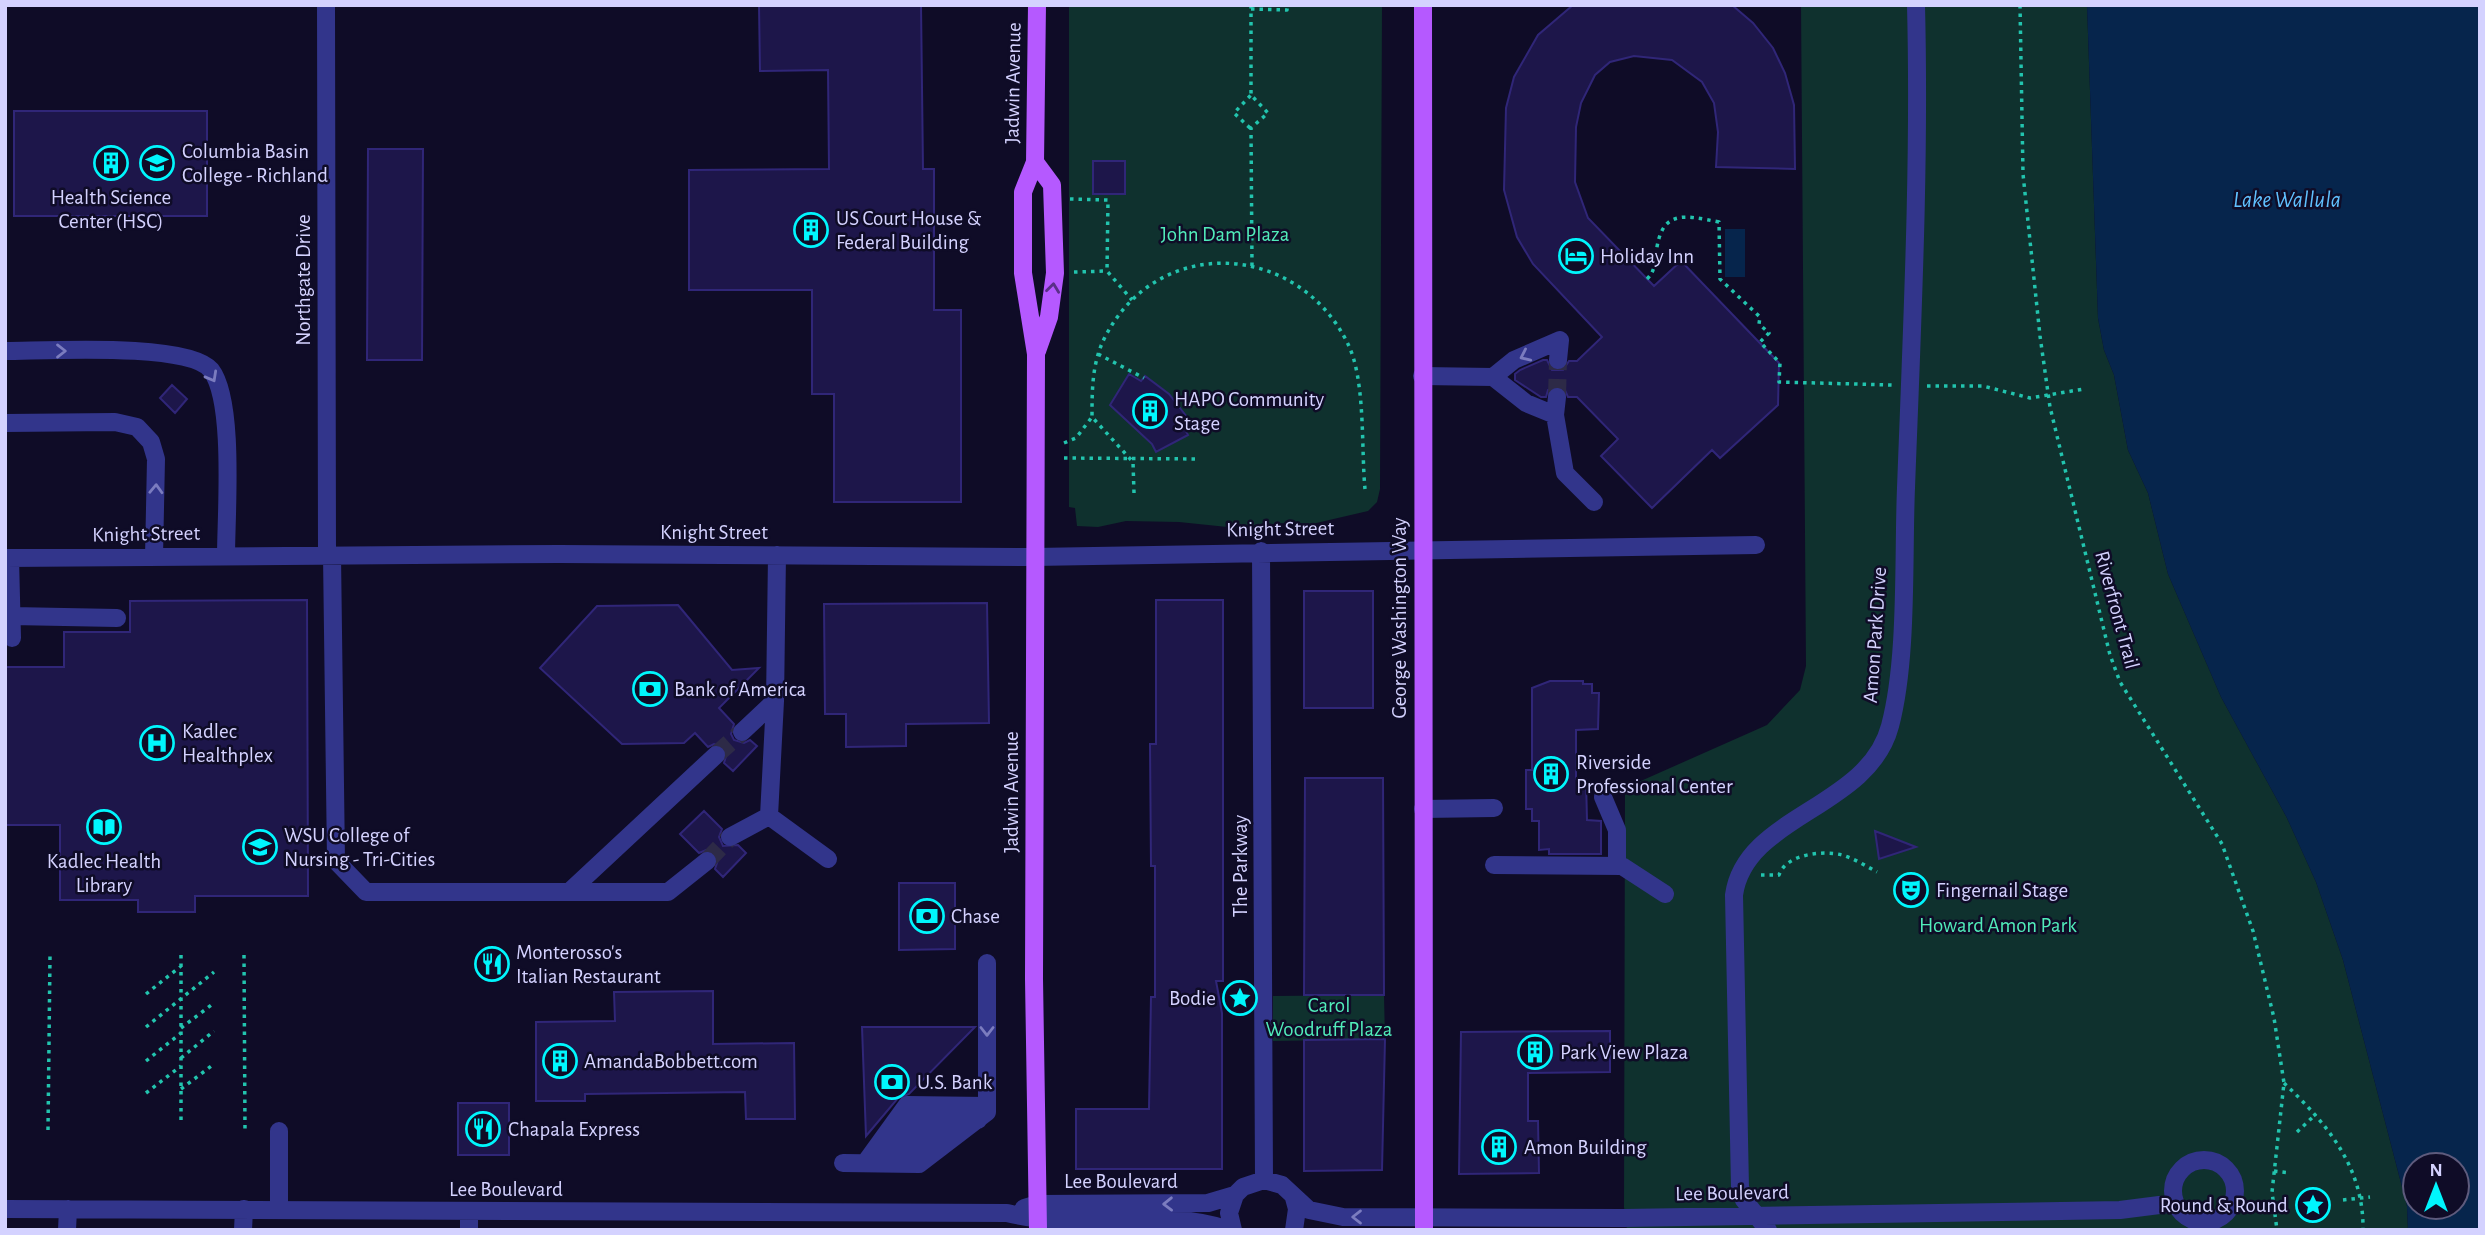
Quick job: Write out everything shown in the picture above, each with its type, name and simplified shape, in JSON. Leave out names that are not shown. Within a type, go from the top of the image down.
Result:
[{"type":"main road","name":"Jadwin Avenue","points":[[1037,5],[1035,162],[1023,192],[1023,273],[1036,354],[1034,557],[1037,1218]]},
{"type":"main road","name":"George Washington Way","points":[[1423,5],[1424,1224]]},
{"type":"main road","name":"Jadwin Avenue","points":[[1035,162],[1052,185],[1055,273],[1049,317],[1036,354]]},
{"type":"street","name":"Northgate Drive","points":[[326,5],[329,555],[336,861],[366,892],[668,892],[707,862]]},
{"type":"street","name":"Amon Park Drive","points":[[1738,875],[1752,852],[1857,778],[1877,755],[1890,727],[1899,660],[1910,386],[1916,5]]},
{"type":"street","points":[[1493,377],[1514,360],[1560,340],[1558,360]]},
{"type":"street","points":[[5,351],[162,352],[194,358],[211,370],[222,398],[226,439],[226,556]]},
{"type":"street","points":[[1422,376],[1493,377],[1526,403],[1556,406],[1565,473],[1594,502]]},
{"type":"street","points":[[5,423],[115,422],[137,428],[151,442],[156,459],[154,557]]},
{"type":"street","name":"Knight Street","points":[[8,558],[329,555],[1034,557],[1261,551],[1756,545]]},
{"type":"street","name":"The Parkway","points":[[1261,551],[1264,1180]]},
{"type":"street","points":[[769,816],[778,555]]},
{"type":"street","points":[[8,558],[12,638]]},
{"type":"street","points":[[12,616],[117,618]]},
{"type":"street","points":[[742,732],[775,701]]},
{"type":"street","points":[[569,892],[716,755]]},
{"type":"street","points":[[1603,797],[1617,831],[1617,866]]},
{"type":"street","points":[[1423,809],[1494,808]]},
{"type":"street","points":[[730,837],[769,816]]},
{"type":"street","points":[[769,816],[828,859]]},
{"type":"street","points":[[1494,865],[1622,866],[1665,894]]},
{"type":"street","points":[[1738,875],[1734,903],[1740,1188],[1744,1200],[1768,1230]]},
{"type":"street","points":[[843,1163],[919,1164],[983,1113],[987,963]]},
{"type":"street","points":[[865,1163],[907,1105],[983,1113]]},
{"type":"street","points":[[279,1131],[279,1210]]},
{"type":"street","points":[[888,1132],[961,1132]]},
{"type":"street","points":[[888,1132],[941,1147]]},
{"type":"street","name":"Lee Boulevard","points":[[1037,1218],[1208,1203],[1235,1195],[1253,1182],[1264,1180],[1282,1185],[1309,1210],[1331,1216],[1424,1224],[1756,1215],[2120,1210],[2175,1203]]},
{"type":"street","name":"Lee Boulevard","points":[[5,1209],[469,1211],[548,1221],[820,1222],[1007,1213],[1037,1218],[1180,1221],[1231,1230],[1229,1213],[1235,1195]]},
{"type":"street","points":[[1294,1198],[1297,1209],[1294,1230]]},
{"type":"street","points":[[68,1209],[68,1230]]},
{"type":"street","points":[[243,1230],[244,1209]]},
{"type":"street","points":[[469,1211],[469,1230]]},
{"type":"path","points":[[1252,266],[1251,128],[1234,113],[1251,95],[1251,7],[1287,10],[1287,5]]},
{"type":"path","name":"Riverfront Trail","points":[[2020,5],[2026,215],[2048,395],[2110,655],[2120,682],[2222,844],[2239,887],[2261,961],[2274,1018],[2284,1083],[2273,1171],[2272,1206],[2277,1230]]},
{"type":"path","points":[[1251,95],[1268,113],[1251,128]]},
{"type":"path","points":[[1065,199],[1108,200],[1107,271],[1132,300]]},
{"type":"path","points":[[1647,279],[1654,271],[1660,234],[1668,220],[1681,215],[1719,222],[1720,279],[1760,317],[1759,324],[1769,333],[1760,342],[1780,363],[1779,382],[1983,386],[2021,397],[2084,389]]},
{"type":"path","points":[[1065,443],[1076,438],[1091,417],[1092,384],[1098,354],[1113,324],[1132,300],[1167,276],[1182,270],[1221,262],[1252,266],[1299,285],[1329,313],[1349,344],[1357,377],[1365,489]]},
{"type":"path","points":[[1055,273],[1107,271]]},
{"type":"path","points":[[1098,354],[1144,378]]},
{"type":"path","points":[[1091,417],[1133,462],[1134,493]]},
{"type":"path","points":[[1065,458],[1199,459]]},
{"type":"path","points":[[1738,875],[1779,875],[1781,870],[1794,860],[1830,853],[1848,857],[1877,872]]},
{"type":"path","points":[[181,954],[181,1120]]},
{"type":"path","points":[[244,955],[245,1131]]},
{"type":"path","points":[[48,1130],[50,956]]},
{"type":"path","points":[[146,994],[181,967]]},
{"type":"path","points":[[146,1027],[214,972]]},
{"type":"path","points":[[146,1061],[214,1003]]},
{"type":"path","points":[[181,1058],[214,1031]]},
{"type":"path","points":[[181,1089],[214,1063]]},
{"type":"path","points":[[146,1093],[181,1066]]},
{"type":"path","points":[[2284,1083],[2316,1114],[2340,1145],[2361,1197],[2363,1230]]},
{"type":"path","points":[[2297,1132],[2316,1114]]},
{"type":"path","points":[[2273,1171],[2290,1172]]},
{"type":"path","points":[[2343,1200],[2370,1197]]},
{"type":"green space","name":"John Dam Plaza","points":[[1069,5],[1382,5],[1380,489],[1377,502],[1368,511],[1312,524],[1285,523],[1237,528],[1179,522],[1126,521],[1098,527],[1077,526],[1075,508],[1069,507]]},
{"type":"green space","name":"Howard Amon Park","points":[[1801,5],[2087,5],[2098,318],[2104,350],[2114,375],[2128,450],[2148,493],[2168,574],[2221,697],[2287,818],[2316,882],[2343,960],[2401,1183],[2401,1221],[2408,1221],[2408,1230],[1627,1230],[1624,1207],[1625,788],[1767,725],[1800,690],[1806,666]]},
{"type":"green space","name":"Carol Woodruff Plaza","points":[[1384,995],[1385,1039],[1273,1041],[1273,996]]},
{"type":"water","name":"Lake Wallula","points":[[2087,5],[2480,5],[2480,1230],[2408,1230],[2408,1221],[2471,1221],[2471,1151],[2401,1151],[2401,1183],[2343,960],[2316,882],[2287,818],[2221,697],[2168,574],[2148,493],[2128,450],[2114,375],[2104,350],[2098,318]]},
{"type":"water","points":[[1725,229],[1745,229],[1745,277],[1725,277]]},
{"type":"building","name":"US Court House & Federal Building","points":[[759,5],[921,5],[923,169],[934,169],[934,310],[961,310],[961,502],[834,502],[834,394],[812,394],[812,290],[689,290],[689,170],[829,169],[828,70],[760,71]]},
{"type":"building","name":"Holiday Inn","points":[[1573,5],[1732,5],[1753,23],[1773,48],[1785,73],[1794,105],[1795,169],[1716,167],[1718,132],[1714,103],[1702,82],[1672,60],[1634,56],[1610,62],[1595,75],[1581,103],[1576,127],[1575,182],[1588,218],[1654,286],[1681,261],[1779,363],[1778,405],[1720,458],[1712,450],[1652,508],[1601,456],[1618,439],[1577,397],[1568,397],[1564,388],[1558,386],[1548,390],[1546,397],[1541,397],[1515,380],[1515,374],[1520,370],[1543,360],[1547,360],[1552,370],[1563,370],[1569,361],[1577,361],[1602,337],[1533,264],[1517,237],[1504,190],[1506,108],[1514,77],[1538,35]]},
{"type":"building","name":"Health Science Center (HSC)","points":[[14,111],[207,111],[207,216],[14,216]]},
{"type":"building","points":[[368,149],[423,149],[422,360],[367,360]]},
{"type":"building","points":[[1093,161],[1125,161],[1125,194],[1093,194]]},
{"type":"building","name":"HAPO Community Stage","points":[[1129,374],[1141,381],[1145,376],[1169,394],[1187,417],[1181,422],[1188,435],[1156,452],[1152,444],[1110,405]]},
{"type":"building","points":[[172,385],[187,399],[175,413],[160,398]]},
{"type":"building","points":[[1304,591],[1373,591],[1373,708],[1304,708]]},
{"type":"building","name":"Kadlec Healthplex","points":[[307,600],[308,896],[195,896],[195,912],[138,912],[138,900],[60,900],[60,825],[5,825],[5,667],[64,667],[64,632],[130,632],[130,601]]},
{"type":"building","points":[[1156,600],[1223,600],[1223,981],[1216,981],[1222,1013],[1222,1169],[1076,1169],[1076,1109],[1149,1109],[1151,997],[1155,997],[1155,866],[1151,866],[1150,744],[1156,744]]},
{"type":"building","points":[[987,603],[989,723],[906,724],[906,746],[846,747],[846,714],[825,714],[824,604]]},
{"type":"building","name":"Bank of America","points":[[678,605],[732,670],[759,668],[719,708],[734,724],[731,734],[734,740],[744,743],[750,740],[757,746],[733,771],[724,763],[727,753],[724,747],[714,744],[708,747],[695,733],[684,743],[622,744],[540,668],[597,606]]},
{"type":"building","name":"Riverside Professional Center","points":[[1550,681],[1583,681],[1583,684],[1592,684],[1592,693],[1599,693],[1598,729],[1576,730],[1576,779],[1586,779],[1587,820],[1601,821],[1601,854],[1549,854],[1549,849],[1539,850],[1539,821],[1532,821],[1532,809],[1526,809],[1526,770],[1532,770],[1532,688]]},
{"type":"building","points":[[1305,778],[1383,778],[1384,995],[1304,995]]},
{"type":"building","points":[[704,811],[722,829],[719,837],[723,846],[738,845],[746,853],[723,877],[715,869],[718,860],[715,853],[706,850],[699,853],[680,834]]},
{"type":"building","points":[[1875,831],[1916,847],[1879,859]]},
{"type":"building","name":"Chase","points":[[899,883],[955,883],[955,949],[899,950]]},
{"type":"building","points":[[713,991],[713,1044],[794,1043],[795,1119],[746,1119],[745,1092],[585,1094],[585,1101],[536,1101],[536,1022],[615,1021],[614,992]]},
{"type":"building","name":"U.S. Bank","points":[[862,1027],[975,1027],[909,1094],[898,1098],[866,1136]]},
{"type":"building","points":[[1610,1031],[1610,1072],[1528,1073],[1528,1121],[1538,1121],[1539,1173],[1459,1174],[1461,1032]]},
{"type":"building","points":[[1385,1039],[1382,1170],[1304,1171],[1304,1040]]},
{"type":"building","name":"Chapala Express","points":[[458,1103],[509,1103],[509,1155],[458,1155]]},
{"type":"tunnel","points":[[1557,397],[1558,360]]},
{"type":"tunnel","points":[[716,755],[742,732]]},
{"type":"tunnel","points":[[707,861],[730,837]]},
{"type":"place","name":"Health Science Center (HSC)","points":[[111,163]]},
{"type":"place","name":"Columbia Basin College - Richland","points":[[157,163]]},
{"type":"place","name":"US Court House & Federal Building","points":[[811,230]]},
{"type":"place","name":"Holiday Inn","points":[[1576,256]]},
{"type":"place","name":"HAPO Community Stage","points":[[1150,411]]},
{"type":"place","name":"Bank of America","points":[[650,689]]},
{"type":"place","name":"Kadlec Healthplex","points":[[157,743]]},
{"type":"place","name":"Riverside Professional Center","points":[[1551,774]]},
{"type":"place","name":"Kadlec Health Library","points":[[104,827]]},
{"type":"place","name":"WSU College of Nursing - Tri-Cities","points":[[260,847]]},
{"type":"place","name":"Fingernail Stage","points":[[1911,890]]},
{"type":"place","name":"Chase","points":[[927,916]]},
{"type":"place","name":"Monterosso's Italian Restaurant","points":[[492,964]]},
{"type":"place","name":"Bodie","points":[[1240,998]]},
{"type":"place","name":"Park View Plaza","points":[[1535,1052]]},
{"type":"place","name":"AmandaBobbett.com","points":[[560,1061]]},
{"type":"place","name":"U.S. Bank","points":[[892,1082]]},
{"type":"place","name":"Chapala Express","points":[[483,1129]]},
{"type":"place","name":"Amon Building","points":[[1499,1147]]},
{"type":"place","name":"Round & Round","points":[[2313,1205]]}]
